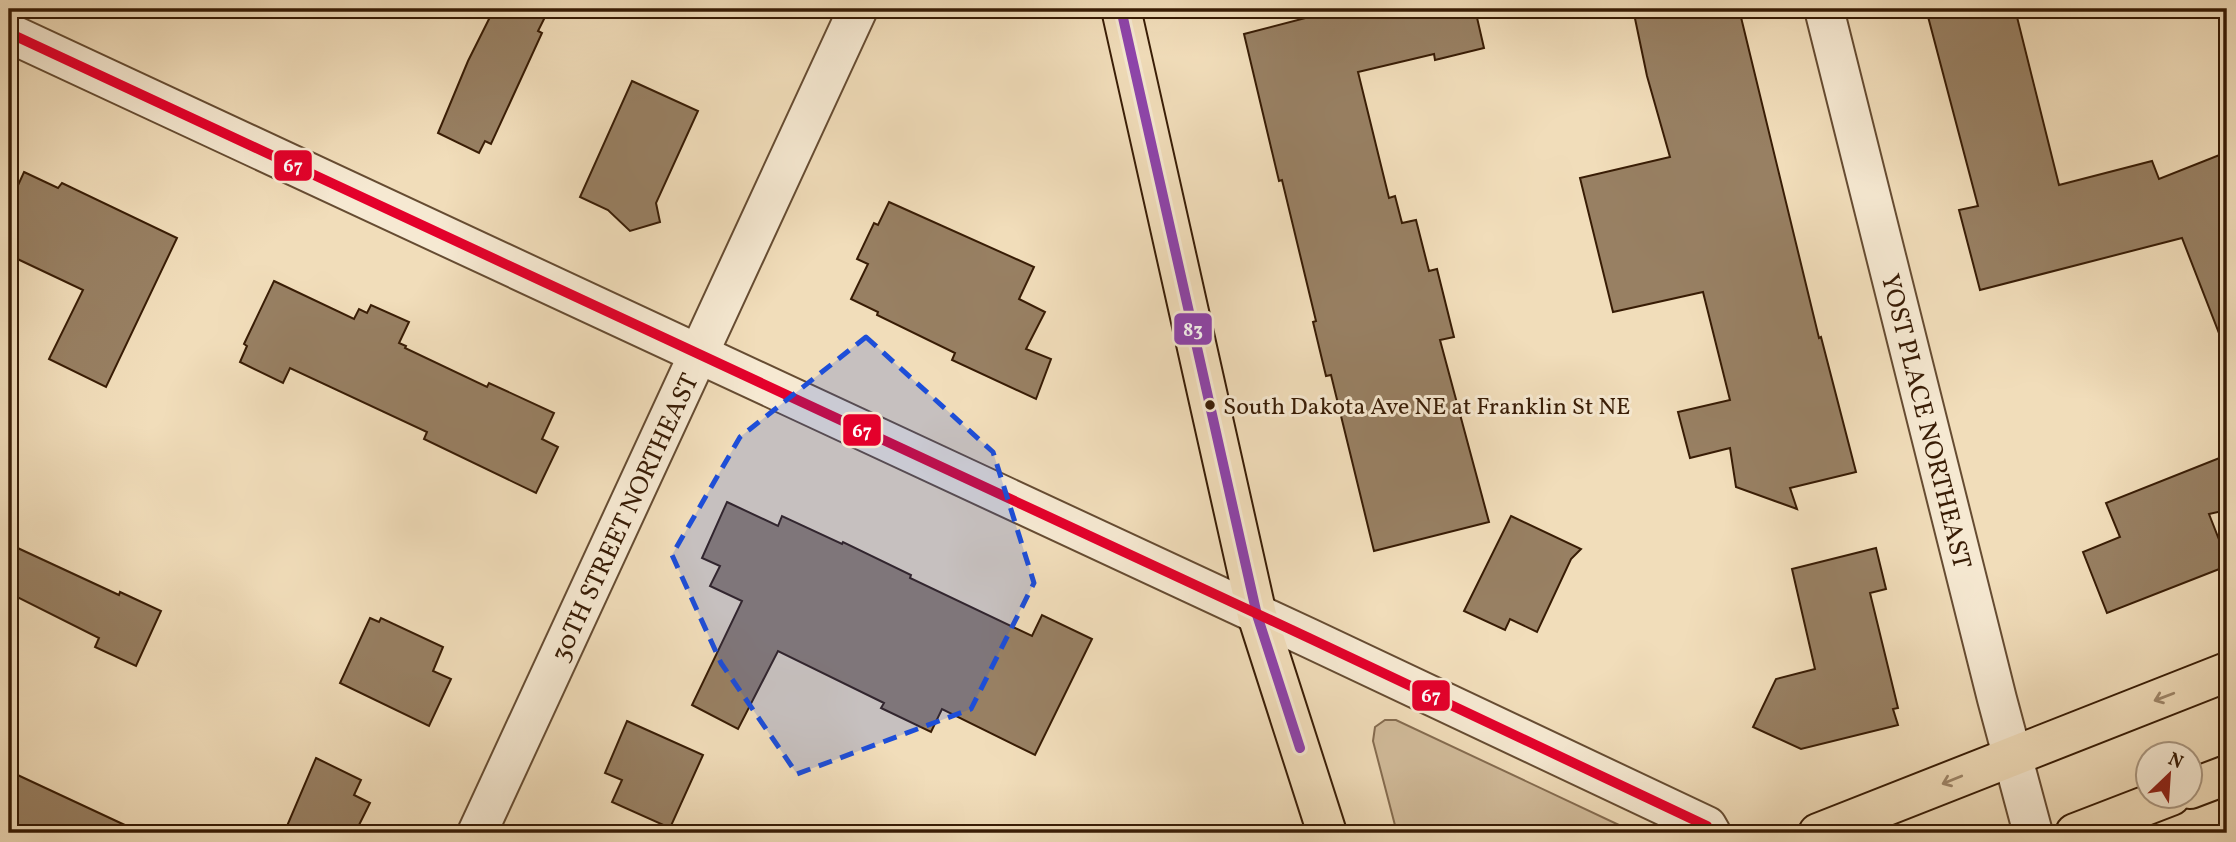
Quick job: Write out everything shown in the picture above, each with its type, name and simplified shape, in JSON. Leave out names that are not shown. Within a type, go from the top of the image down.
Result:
[{"type":"main road","points":[[1121,9],[1257,615],[1327,833]]},
{"type":"main road","points":[[1818,833],[2227,672]]},
{"type":"main road","points":[[2204,784],[2227,775]]},
{"type":"main road","points":[[2075,833],[2135,810]]},
{"type":"street","name":"30TH STREET NORTHEAST","points":[[477,833],[858,9]]},
{"type":"street","name":"YOST PLACE NORTHEAST","points":[[1824,9],[2033,833]]},
{"type":"street","points":[[9,33],[1707,826],[1711,833]]},
{"type":"highlighted area","points":[[866,337],[993,452],[1034,583],[971,709],[797,774],[721,663],[672,555],[740,437]]},
{"type":"shaded area","points":[[1385,720],[1396,720],[1636,833],[1397,833],[1373,741],[1375,727]]},
{"type":"building","points":[[494,9],[549,9],[538,31],[542,33],[491,144],[485,141],[479,153],[438,133],[468,61]]},
{"type":"building","points":[[1340,9],[1475,9],[1484,48],[1435,60],[1434,54],[1358,72],[1389,198],[1395,196],[1402,223],[1416,220],[1429,271],[1437,269],[1454,337],[1440,340],[1489,522],[1374,551],[1331,375],[1326,376],[1313,322],[1316,321],[1244,34]]},
{"type":"building","points":[[1633,9],[1739,9],[1819,338],[1821,337],[1856,472],[1790,488],[1797,509],[1736,487],[1730,448],[1690,458],[1678,412],[1730,400],[1703,292],[1613,312],[1580,178],[1670,157],[1647,76]]},
{"type":"building","points":[[1926,9],[2015,9],[2059,185],[2152,161],[2159,179],[2227,152],[2227,346],[2224,346],[2182,238],[1980,290],[1959,210],[1978,206]]},
{"type":"building","points":[[632,81],[698,111],[656,203],[660,222],[630,231],[608,210],[580,197]]},
{"type":"building","points":[[24,172],[58,188],[62,183],[177,238],[106,387],[49,359],[83,290],[9,255],[9,205]]},
{"type":"building","points":[[889,202],[1034,267],[1019,299],[1045,312],[1026,349],[1051,359],[1036,399],[952,360],[955,353],[877,315],[878,312],[851,299],[868,264],[857,259],[874,223],[878,225]]},
{"type":"building","points":[[274,281],[354,319],[359,309],[367,313],[371,305],[409,322],[399,343],[406,346],[405,348],[487,387],[489,383],[554,413],[542,439],[558,447],[536,493],[424,439],[427,432],[290,368],[283,383],[240,362],[247,346],[244,344]]},
{"type":"building","points":[[2227,455],[2227,510],[2209,514],[2227,566],[2107,613],[2083,552],[2120,537],[2106,503]]},
{"type":"building","points":[[727,502],[778,526],[782,516],[842,544],[843,542],[911,575],[910,578],[1032,636],[1042,615],[1092,639],[1035,755],[942,709],[931,732],[881,708],[884,703],[778,651],[738,729],[692,705],[742,601],[710,586],[720,566],[702,558]]},
{"type":"building","points":[[1511,516],[1581,549],[1571,559],[1537,632],[1510,619],[1505,630],[1464,611]]},
{"type":"building","points":[[9,544],[119,595],[120,592],[161,611],[136,666],[95,647],[99,638],[9,593]]},
{"type":"building","points":[[1876,548],[1886,589],[1870,593],[1898,708],[1893,709],[1898,725],[1801,749],[1753,727],[1776,679],[1815,669],[1792,569]]},
{"type":"building","points":[[370,618],[379,622],[381,618],[443,647],[433,671],[451,679],[429,726],[340,683]]},
{"type":"building","points":[[627,721],[703,755],[670,828],[612,802],[622,780],[605,773]]},
{"type":"building","points":[[316,758],[361,780],[354,795],[370,803],[355,833],[284,833]]},
{"type":"building","points":[[9,771],[142,833],[9,833]]},
{"type":"transit line","name":"83","points":[[1121,9],[1257,615],[1300,748]]},
{"type":"transit line","name":"67","points":[[9,33],[1309,638],[1707,826],[1711,833]]},
{"type":"place","name":"South Dakota Ave NE at Franklin St NE","points":[[1210,405]]}]
